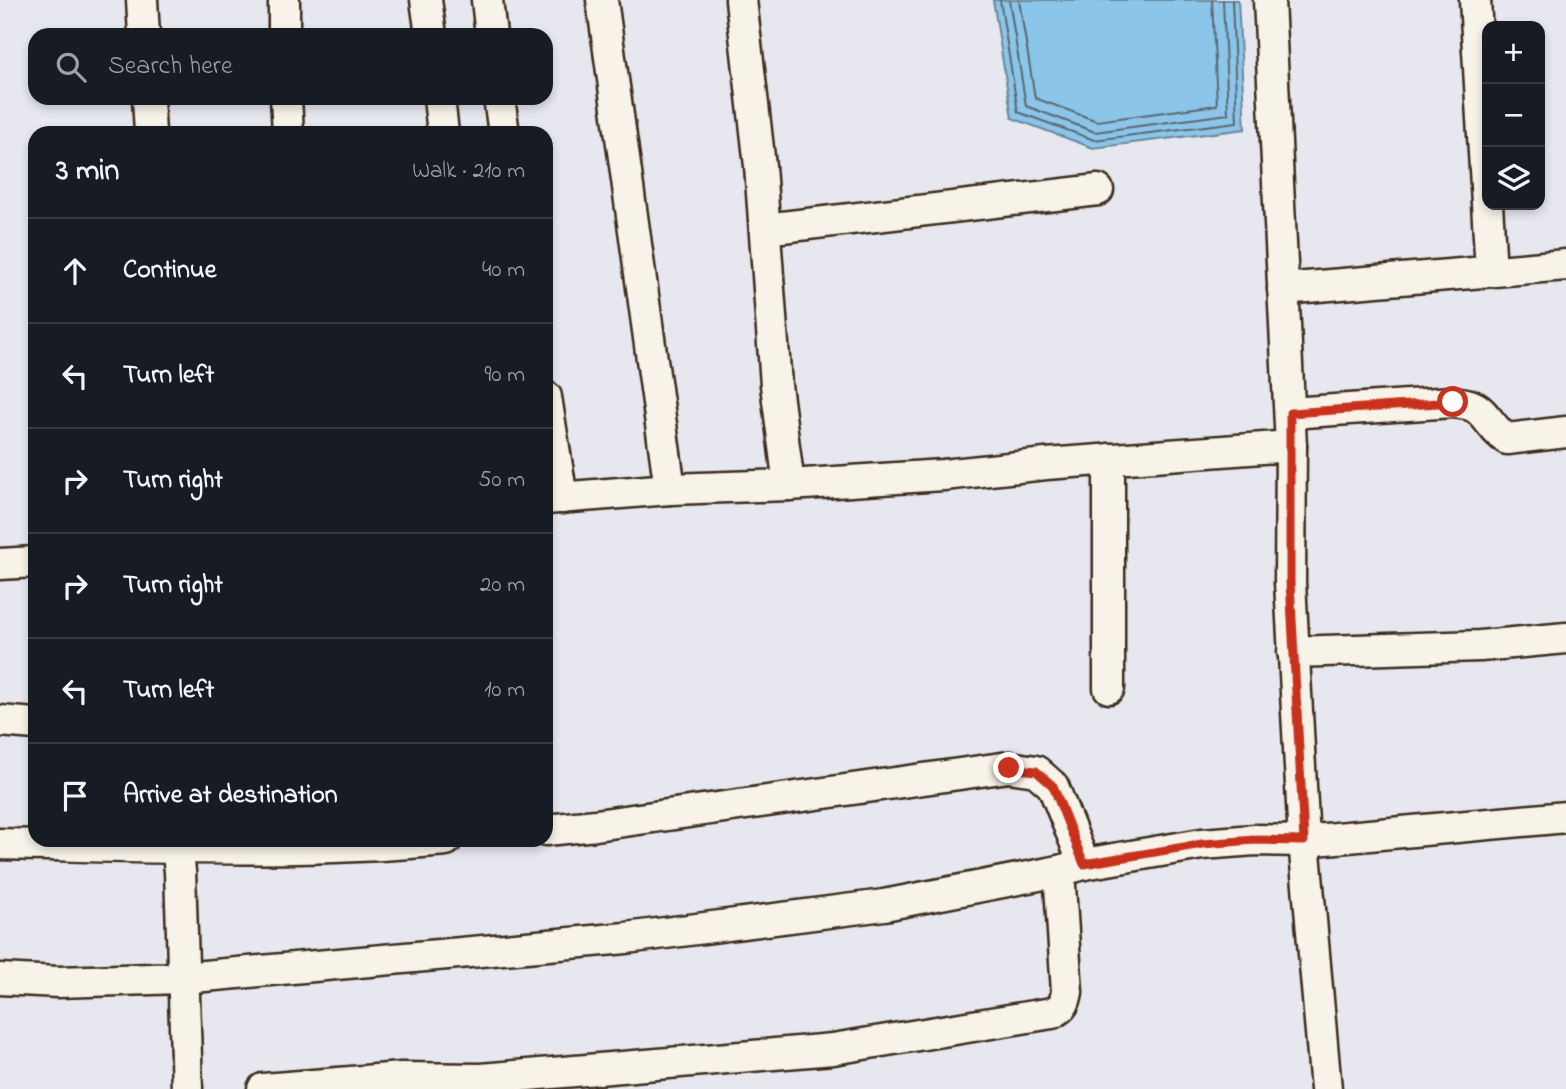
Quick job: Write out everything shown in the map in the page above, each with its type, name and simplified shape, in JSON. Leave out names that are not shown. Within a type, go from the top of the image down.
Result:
[{"type":"street","points":[[142,0],[144,28]]},
{"type":"street","points":[[284,0],[284,28]]},
{"type":"street","points":[[426,0],[429,28]]},
{"type":"street","points":[[487,0],[490,28]]},
{"type":"street","points":[[602,0],[670,489]]},
{"type":"street","points":[[741,0],[760,166],[776,384],[789,485]]},
{"type":"street","points":[[1269,0],[1290,413],[1290,582],[1293,652],[1304,841],[1326,1089]]},
{"type":"street","points":[[1475,0],[1491,271]]},
{"type":"street","points":[[148,105],[150,126]]},
{"type":"street","points":[[286,105],[288,126]]},
{"type":"street","points":[[440,105],[442,126]]},
{"type":"street","points":[[500,105],[503,126]]},
{"type":"street","points":[[765,229],[1098,190]]},
{"type":"street","points":[[1283,289],[1566,265]]},
{"type":"street","points":[[1290,413],[1453,402],[1471,405],[1482,413],[1496,432],[1507,439],[1566,432]]},
{"type":"street","points":[[554,499],[670,489],[943,475],[1109,459],[1291,446]]},
{"type":"street","points":[[1109,459],[1109,688]]},
{"type":"street","points":[[0,564],[28,562]]},
{"type":"street","points":[[1293,652],[1480,646],[1566,638]]},
{"type":"street","points":[[0,720],[28,723]]},
{"type":"street","points":[[263,1089],[401,1077],[463,1084],[481,1079],[833,1049],[1052,1013],[1060,1009],[1065,1002],[1071,867],[1053,786],[1036,771],[1009,768],[553,829]]},
{"type":"street","points":[[0,979],[58,982],[181,978],[626,938],[884,905],[1202,844],[1255,840],[1304,841],[1566,817]]},
{"type":"street","points":[[0,844],[28,844]]},
{"type":"street","points":[[176,847],[180,871],[181,978],[186,1020],[187,1089]]},
{"type":"water","points":[[993,0],[1238,0],[1245,129],[1093,148],[1012,118]]},
{"type":"route","points":[[1009,768],[1036,771],[1053,786],[1084,864],[1202,844],[1255,840],[1304,841],[1290,582],[1290,413],[1453,402]]}]
